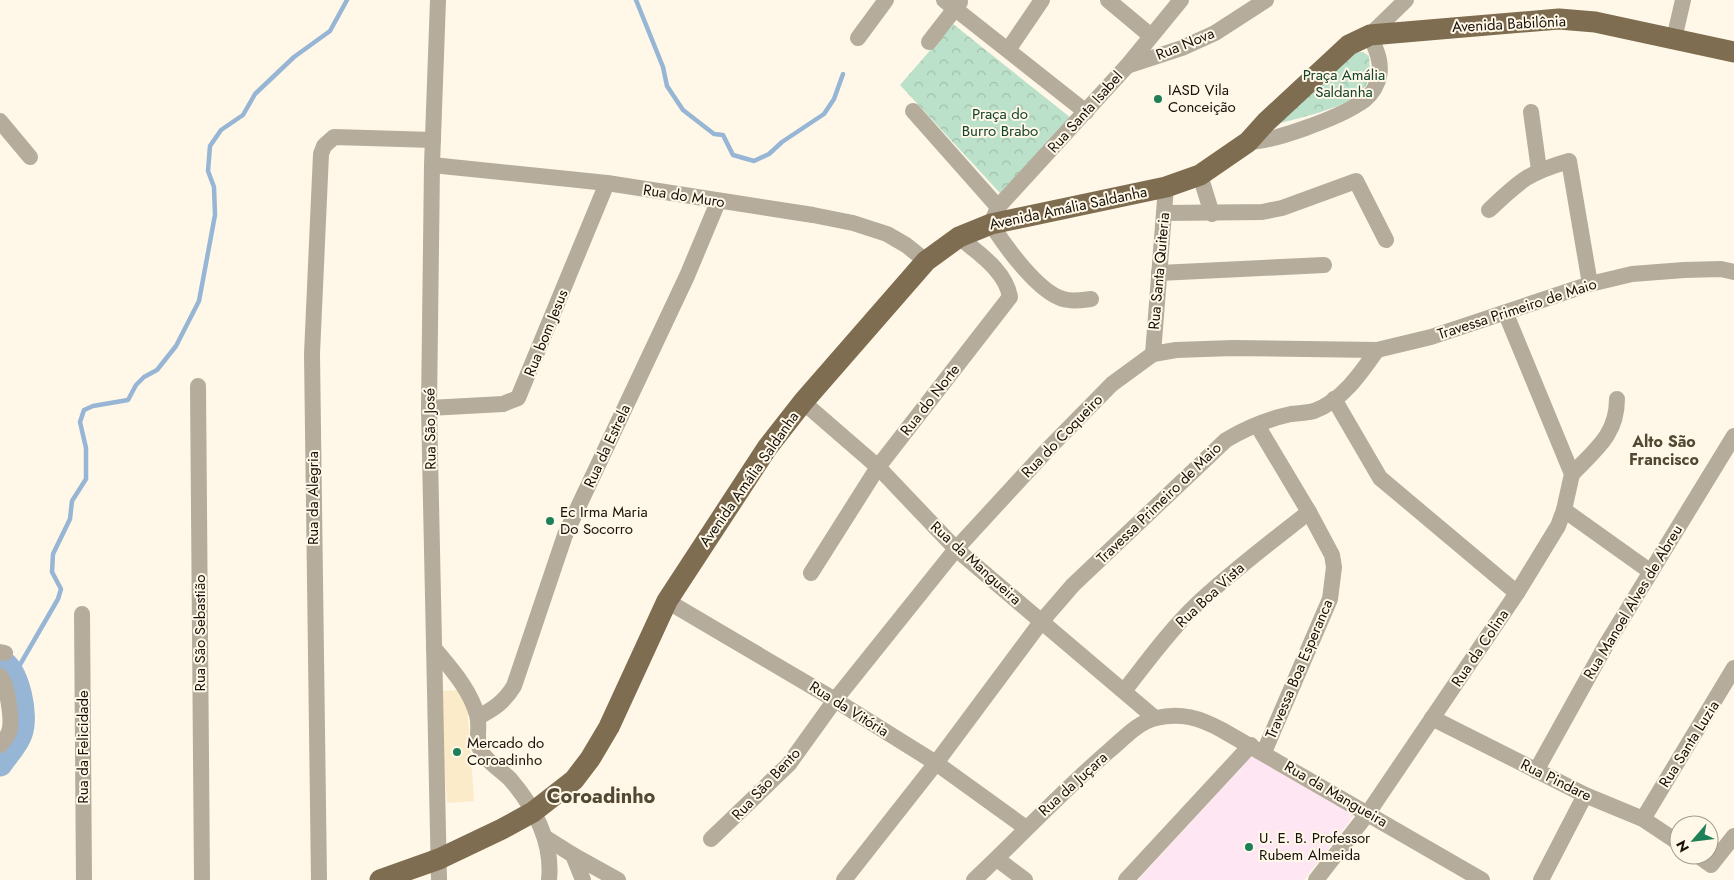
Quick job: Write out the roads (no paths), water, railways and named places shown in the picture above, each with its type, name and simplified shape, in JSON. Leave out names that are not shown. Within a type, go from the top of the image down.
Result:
[{"type":"main road","name":"Avenida Babilônia","points":[[1370,35],[1559,20],[1595,22],[1734,52]]},
{"type":"main road","name":"Avenida Amália Saldanha","points":[[380,880],[440,859],[533,812],[574,780],[590,759],[609,727],[667,601],[767,448],[803,402],[926,261],[959,237],[994,216],[1166,187],[1200,175],[1248,142],[1266,122],[1349,45],[1370,35]]},
{"type":"street","name":"Rua São José","points":[[438,0],[432,165],[429,408],[439,880]]},
{"type":"street","points":[[858,38],[886,0]]},
{"type":"street","points":[[1008,50],[1042,0]]},
{"type":"street","points":[[1108,0],[1151,36]]},
{"type":"street","name":"Rua Santa Isabel","points":[[994,216],[1127,66],[1181,0]]},
{"type":"street","name":"Rua Nova","points":[[1127,66],[1182,48],[1215,33],[1266,0]]},
{"type":"street","name":"Avenida Amália Saldanha","points":[[1248,142],[1259,142],[1290,133],[1361,103],[1371,94],[1380,74],[1377,51],[1370,35],[1406,0]]},
{"type":"street","points":[[1674,39],[1683,0]]},
{"type":"street","points":[[929,42],[953,3],[1086,112]]},
{"type":"street","points":[[913,111],[994,216],[1022,265],[1053,295],[1074,300],[1091,299]]},
{"type":"street","points":[[1531,112],[1539,170]]},
{"type":"street","points":[[0,121],[30,158]]},
{"type":"street","name":"Rua da Alegria","points":[[319,880],[313,530],[314,292],[321,154],[328,141],[334,137],[433,140]]},
{"type":"street","points":[[1489,210],[1521,179],[1539,170],[1569,161],[1590,284]]},
{"type":"street","name":"Rua do Muro","points":[[432,165],[607,183],[718,202],[813,215],[853,223],[887,234],[906,244],[926,261]]},
{"type":"street","points":[[1200,175],[1212,214]]},
{"type":"street","points":[[1164,213],[1262,212],[1282,208],[1356,181],[1386,240]]},
{"type":"street","name":"Rua bom Jesus","points":[[429,408],[503,404],[518,398],[607,183]]},
{"type":"street","name":"Rua Santa Quiteria","points":[[1153,354],[1166,187]]},
{"type":"street","name":"Rua da Estrela","points":[[478,717],[493,710],[506,699],[514,686],[564,535],[688,276],[718,202]]},
{"type":"street","name":"Rua do Norte","points":[[811,573],[878,467],[1010,296],[1008,284],[997,271],[959,237]]},
{"type":"street","points":[[1159,273],[1324,265]]},
{"type":"street","name":"Travessa Primeiro de Maio","points":[[844,880],[936,764],[1041,622],[1074,585],[1226,440],[1257,425],[1290,414],[1313,411],[1334,399],[1353,383],[1377,350],[1506,314],[1590,284],[1632,274],[1721,269],[1734,272]]},
{"type":"street","points":[[1506,314],[1572,474],[1601,444],[1614,426],[1617,399]]},
{"type":"street","name":"Rua do Coqueiro","points":[[836,700],[956,549],[1049,448],[1112,384],[1153,354],[1176,350],[1233,348],[1377,350]]},
{"type":"street","name":"Rua São Sebastião","points":[[198,386],[202,880]]},
{"type":"street","points":[[1334,399],[1380,478],[1517,593]]},
{"type":"street","name":"Rua da Mangueira","points":[[803,402],[878,467],[956,549],[1155,718]]},
{"type":"street","name":"Travessa Boa Esperanca","points":[[1126,880],[1258,749],[1330,598],[1334,578],[1332,555],[1309,512],[1257,425]]},
{"type":"street","name":"Rua Manoel Alves de Abreu","points":[[1536,771],[1606,645],[1734,436]]},
{"type":"street","name":"Rua da Colina","points":[[1316,880],[1368,813],[1517,593],[1558,526],[1564,510],[1572,474]]},
{"type":"street","points":[[1564,510],[1651,572]]},
{"type":"street","name":"Rua Boa Vista","points":[[1124,691],[1161,644],[1196,606],[1250,558],[1309,512]]},
{"type":"street","name":"Rua da Vitória","points":[[667,601],[836,700],[936,764],[1026,828]]},
{"type":"street","name":"Rua da Felicidade","points":[[82,614],[84,880]]},
{"type":"street","points":[[434,648],[466,690],[478,717],[477,741],[483,753],[509,778],[533,812],[546,838],[549,880]]},
{"type":"street","name":"Rua Santa Luzia","points":[[1643,819],[1734,668]]},
{"type":"street","points":[[0,746],[10,731],[2,679]]},
{"type":"street","name":"Rua São Bento","points":[[711,839],[789,764],[836,700]]},
{"type":"street","name":"Rua da Mangueira","points":[[1186,715],[1201,719],[1258,749],[1482,880]]},
{"type":"street","name":"Rua da Juçara","points":[[974,880],[1088,769],[1137,727],[1155,718],[1186,715]]},
{"type":"street","name":"Rua Pindare","points":[[1432,718],[1585,795],[1643,819],[1669,836]]},
{"type":"street","points":[[1541,880],[1585,795]]},
{"type":"street","points":[[1719,854],[1734,836]]},
{"type":"street","points":[[546,838],[618,880]]},
{"type":"street","points":[[573,855],[583,880]]},
{"type":"street","points":[[997,859],[1025,880]]},
{"type":"waterway","points":[[14,675],[58,599],[61,589],[52,572],[53,554],[70,519],[72,501],[86,479],[86,448],[80,422],[84,410],[93,406],[128,400],[136,385],[144,377],[157,370],[176,346],[199,301],[215,215],[214,187],[208,171],[210,146],[221,130],[243,115],[255,94],[294,57],[330,31],[347,0]]},
{"type":"waterway","points":[[636,0],[663,67],[667,86],[683,110],[714,134],[723,135],[733,155],[754,161],[769,154],[782,142],[824,114],[834,99],[843,74]]},
{"type":"waterway","points":[[0,661],[12,674],[16,683],[22,716],[19,738],[0,764]]},
{"type":"place","name":"IASD Vila Conceição","points":[[1158,99]]},
{"type":"place","name":"Ec Irma Maria Do Socorro","points":[[550,521]]},
{"type":"place","name":"Mercado do Coroadinho","points":[[457,752]]},
{"type":"place","name":"U. E. B. Professor Rubem Almeida","points":[[1249,847]]},
{"type":"district","name":"Alto São Francisco","points":[[1664,450]]},
{"type":"district","name":"Coroadinho","points":[[601,796]]},
{"type":"park label","name":"Praça Amália Saldanha","points":[[1344,84]]},
{"type":"park label","name":"Praça do Burro Brabo","points":[[1000,122]]}]
